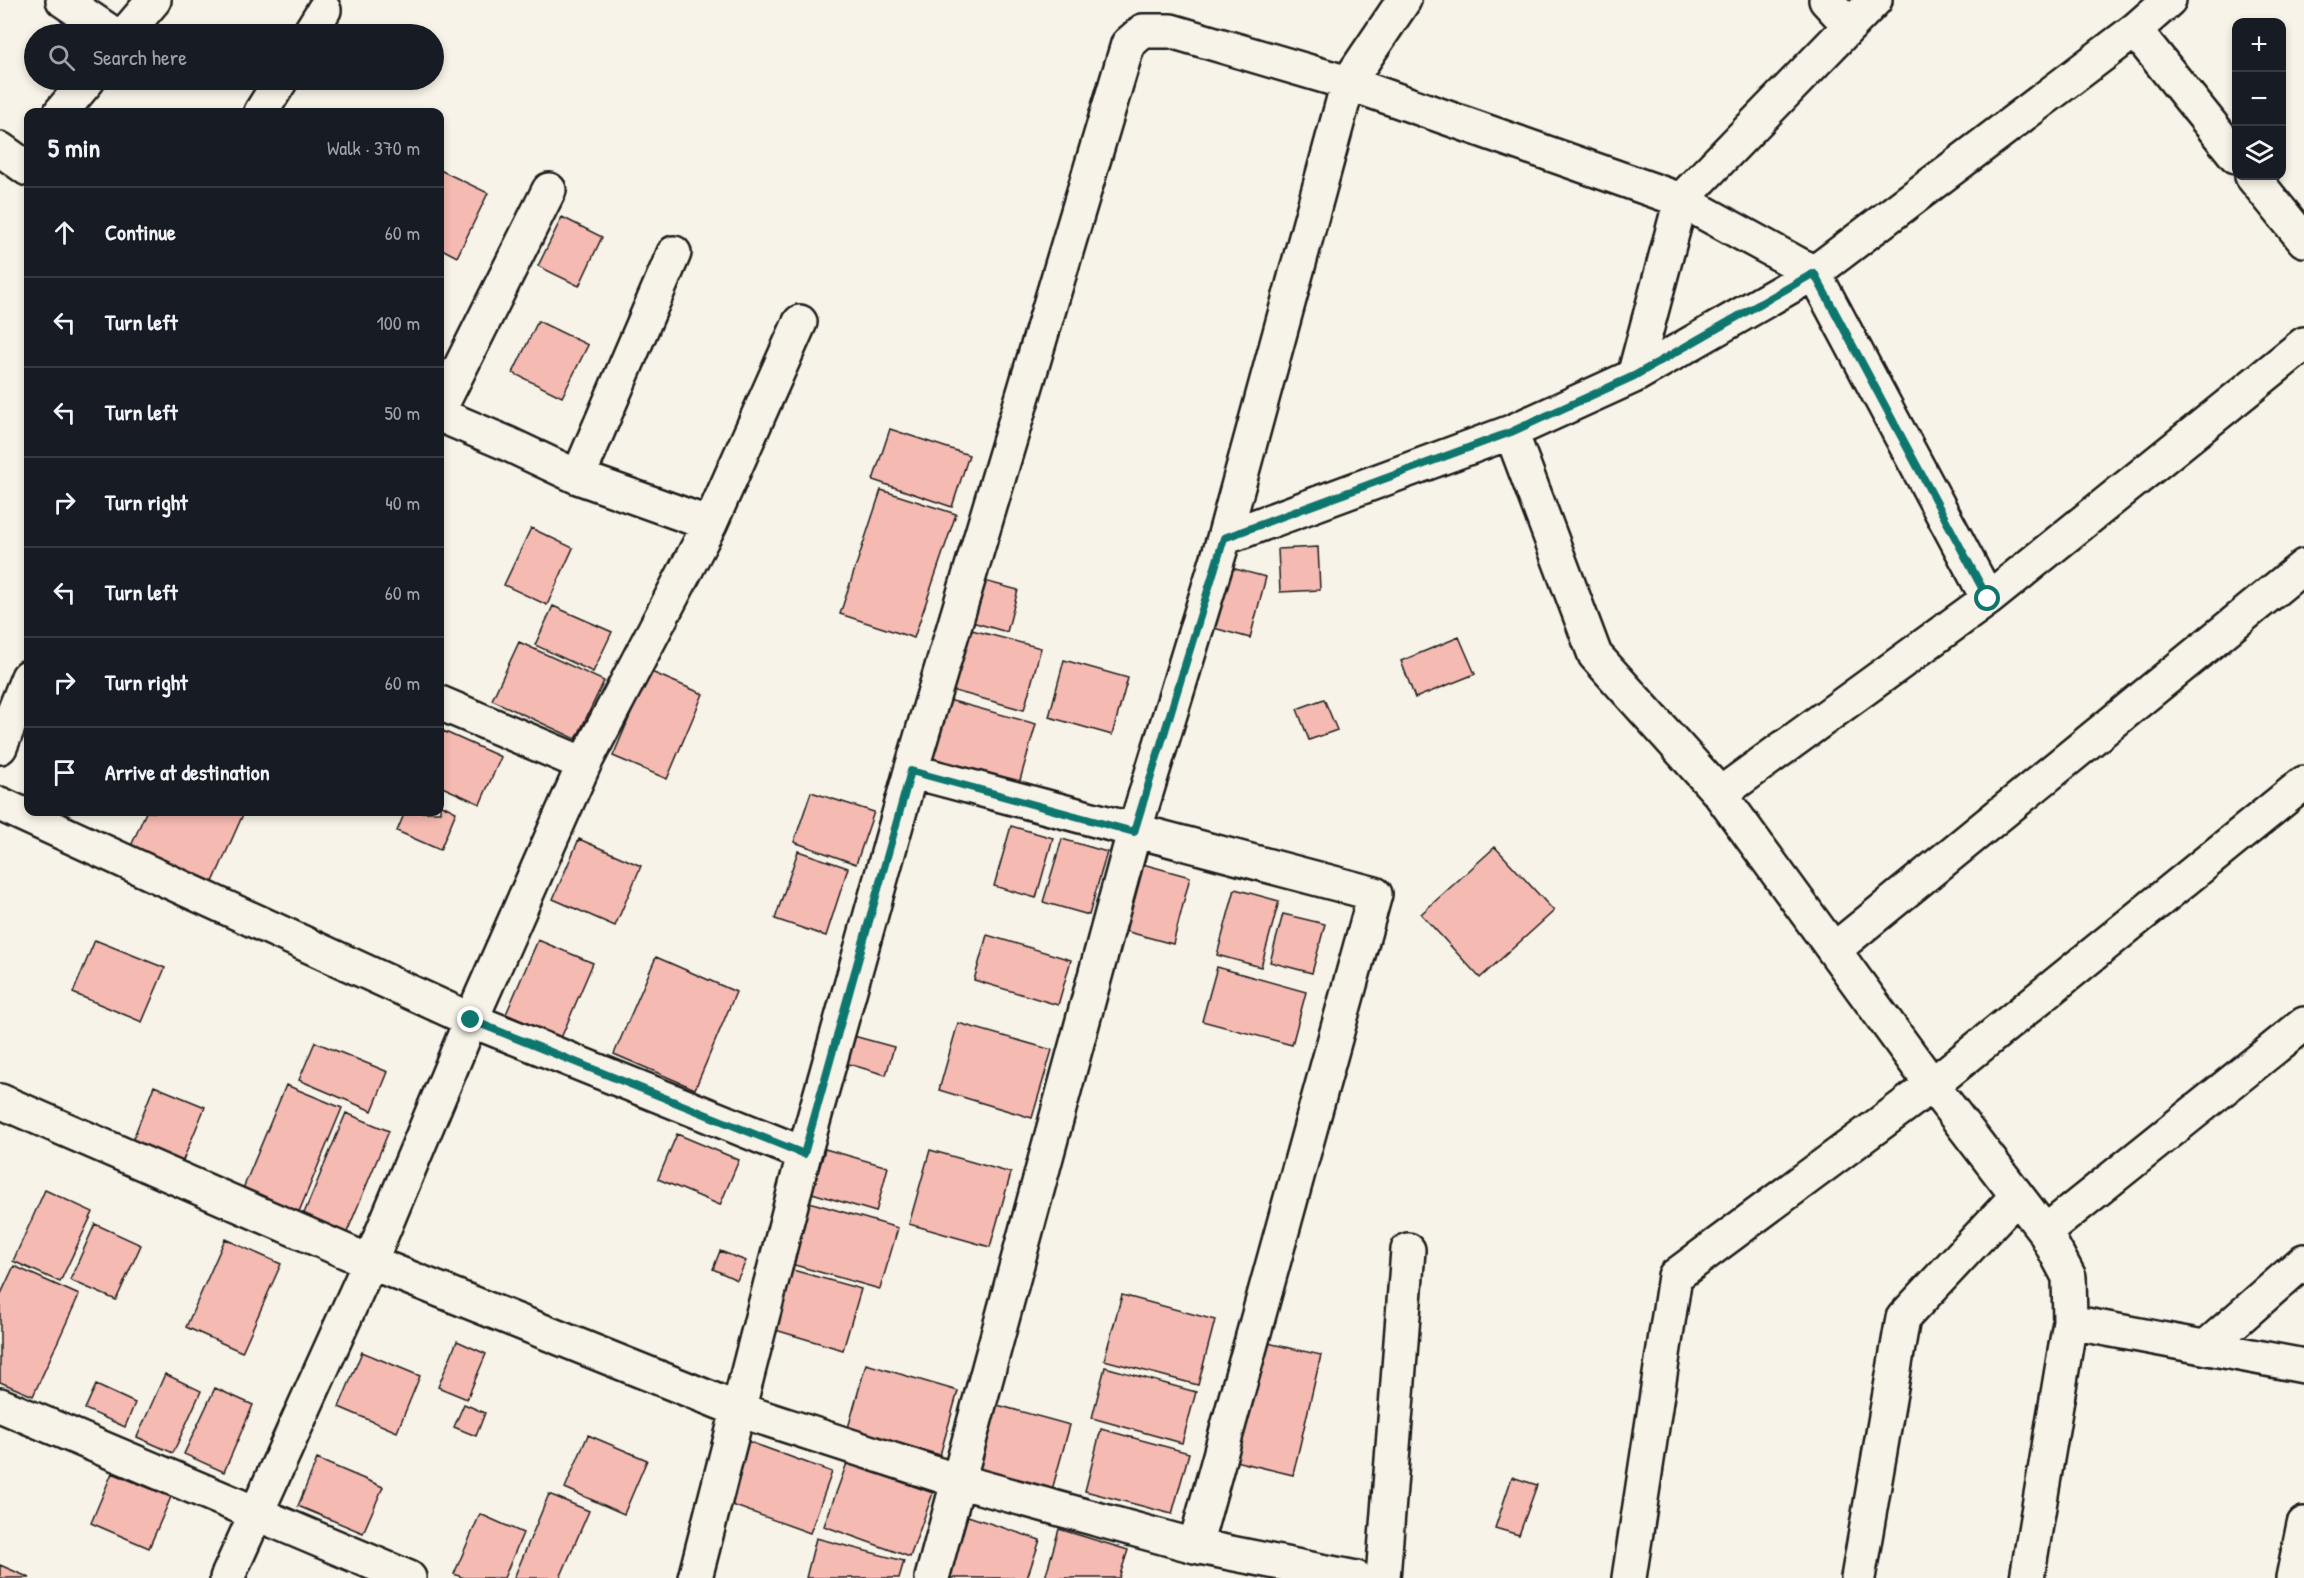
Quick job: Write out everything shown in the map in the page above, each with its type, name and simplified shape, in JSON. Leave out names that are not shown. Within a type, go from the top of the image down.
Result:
[{"type":"street","points":[[63,0],[98,24]]},
{"type":"street","points":[[134,24],[154,0]]},
{"type":"street","points":[[932,1578],[1134,832],[1224,538],[1348,83],[1404,0]]},
{"type":"street","points":[[1826,0],[1851,26]]},
{"type":"street","points":[[1634,376],[1680,200],[1875,0]]},
{"type":"street","points":[[1224,538],[1511,432],[1634,376],[1814,273],[2135,30],[2169,0]]},
{"type":"street","points":[[2135,30],[2232,151]]},
{"type":"street","points":[[695,1578],[804,1154],[911,771],[1128,44],[1143,31],[1171,31],[1348,83],[1680,200],[1814,273],[1988,599]]},
{"type":"street","points":[[65,108],[80,90]]},
{"type":"street","points":[[264,108],[275,90]]},
{"type":"street","points":[[2255,180],[2304,240]]},
{"type":"street","points":[[444,400],[549,190]]},
{"type":"street","points":[[578,477],[674,253]]},
{"type":"street","points":[[227,1578],[370,1262],[471,1020],[584,764],[710,524],[800,322]]},
{"type":"street","points":[[1720,794],[1988,599],[2304,344]]},
{"type":"street","points":[[444,417],[578,477],[710,524]]},
{"type":"street","points":[[1511,432],[1595,655],[1720,794],[1932,1085],[2045,1232],[2069,1277],[2070,1322],[2027,1578]]},
{"type":"street","points":[[1835,949],[2304,566]]},
{"type":"street","points":[[1,743],[24,687]]},
{"type":"street","points":[[444,706],[584,764]]},
{"type":"street","points":[[911,771],[1134,832],[1375,894],[1195,1546]]},
{"type":"street","points":[[1629,1578],[1676,1276],[1932,1085],[2304,783]]},
{"type":"street","points":[[0,804],[24,815]]},
{"type":"street","points":[[26,816],[471,1020],[804,1154]]},
{"type":"street","points":[[2045,1232],[2304,1024]]},
{"type":"street","points":[[0,1101],[370,1262],[739,1410],[958,1481],[1195,1546],[1356,1578]]},
{"type":"street","points":[[1857,1578],[1903,1318],[2016,1197]]},
{"type":"street","points":[[1383,1578],[1408,1250]]},
{"type":"street","points":[[2206,1347],[2304,1261]]},
{"type":"street","points":[[2070,1322],[2304,1366]]},
{"type":"street","points":[[0,1405],[409,1578]]},
{"type":"street","points":[[2293,1578],[2304,1524]]},
{"type":"building","points":[[444,172],[488,193],[457,257],[444,250]]},
{"type":"building","points":[[562,217],[602,237],[579,286],[538,266]]},
{"type":"building","points":[[538,321],[588,345],[562,397],[513,373]]},
{"type":"building","points":[[890,429],[969,455],[952,507],[873,480]]},
{"type":"building","points":[[881,490],[956,514],[914,638],[840,614]]},
{"type":"building","points":[[531,528],[573,548],[547,605],[504,585]]},
{"type":"building","points":[[1318,547],[1320,590],[1280,592],[1278,549]]},
{"type":"building","points":[[1220,565],[1266,577],[1250,638],[1203,625]]},
{"type":"building","points":[[977,579],[1018,590],[1007,632],[965,620]]},
{"type":"building","points":[[553,606],[612,632],[593,672],[535,645]]},
{"type":"building","points":[[968,629],[1041,648],[1024,710],[951,690]]},
{"type":"building","points":[[1459,637],[1475,674],[1415,698],[1401,661]]},
{"type":"building","points":[[519,642],[604,681],[576,739],[492,700]]},
{"type":"building","points":[[1064,660],[1128,678],[1112,735],[1049,717]]},
{"type":"building","points":[[649,671],[703,694],[667,779],[613,756]]},
{"type":"building","points":[[945,699],[1036,724],[1018,787],[927,762]]},
{"type":"building","points":[[1324,699],[1337,730],[1309,740],[1297,709]]},
{"type":"building","points":[[444,731],[501,757],[480,804],[444,788]]},
{"type":"building","points":[[811,792],[874,812],[856,864],[794,842]]},
{"type":"building","points":[[444,806],[456,812],[440,850],[397,831],[403,816],[444,816]]},
{"type":"building","points":[[144,816],[242,816],[213,882],[131,846]]},
{"type":"building","points":[[1011,826],[1053,838],[1036,898],[994,886]]},
{"type":"building","points":[[579,839],[641,866],[615,926],[553,899]]},
{"type":"building","points":[[1062,839],[1107,852],[1089,915],[1043,902]]},
{"type":"building","points":[[1495,847],[1554,911],[1480,978],[1421,914]]},
{"type":"building","points":[[798,851],[848,868],[826,936],[775,919]]},
{"type":"building","points":[[1139,863],[1190,877],[1173,944],[1121,930]]},
{"type":"building","points":[[1235,889],[1279,901],[1261,967],[1217,955]]},
{"type":"building","points":[[1283,914],[1325,924],[1312,973],[1270,962]]},
{"type":"building","points":[[987,935],[1071,960],[1058,1005],[974,980]]},
{"type":"building","points":[[95,940],[165,968],[142,1022],[73,993]]},
{"type":"building","points":[[538,940],[593,963],[561,1038],[506,1014]]},
{"type":"building","points":[[656,957],[736,992],[695,1089],[614,1054]]},
{"type":"building","points":[[1217,967],[1306,992],[1292,1045],[1202,1021]]},
{"type":"building","points":[[958,1023],[1052,1050],[1032,1118],[939,1090]]},
{"type":"building","points":[[850,1035],[894,1047],[886,1075],[842,1062]]},
{"type":"building","points":[[315,1042],[388,1072],[372,1111],[299,1080]]},
{"type":"building","points":[[286,1085],[342,1108],[298,1214],[242,1191]]},
{"type":"building","points":[[154,1086],[205,1107],[181,1165],[131,1144]]},
{"type":"building","points":[[346,1113],[389,1131],[345,1237],[302,1218]]},
{"type":"building","points":[[677,1134],[739,1160],[720,1205],[658,1179]]},
{"type":"building","points":[[825,1149],[888,1167],[876,1212],[812,1193]]},
{"type":"building","points":[[930,1150],[1011,1173],[990,1247],[909,1224]]},
{"type":"building","points":[[45,1190],[93,1212],[60,1282],[13,1261]]},
{"type":"building","points":[[809,1202],[898,1228],[880,1289],[791,1264]]},
{"type":"building","points":[[95,1224],[141,1245],[116,1300],[70,1280]]},
{"type":"building","points":[[225,1239],[281,1264],[242,1352],[186,1327]]},
{"type":"building","points":[[720,1251],[746,1261],[737,1280],[713,1269]]},
{"type":"building","points":[[14,1266],[79,1295],[33,1396],[0,1382],[0,1296]]},
{"type":"building","points":[[789,1269],[861,1289],[843,1350],[772,1329]]},
{"type":"building","points":[[1122,1295],[1215,1320],[1198,1385],[1104,1360]]},
{"type":"building","points":[[457,1341],[486,1354],[467,1399],[438,1387]]},
{"type":"building","points":[[1263,1342],[1321,1355],[1293,1475],[1235,1461]]},
{"type":"building","points":[[362,1352],[420,1376],[397,1432],[339,1407]]},
{"type":"building","points":[[866,1364],[958,1391],[940,1455],[848,1428]]},
{"type":"building","points":[[1105,1367],[1196,1392],[1182,1443],[1092,1418]]},
{"type":"building","points":[[165,1374],[201,1391],[173,1453],[137,1437]]},
{"type":"building","points":[[96,1385],[135,1403],[125,1427],[85,1409]]},
{"type":"building","points":[[215,1388],[253,1405],[224,1472],[184,1454]]},
{"type":"building","points":[[990,1403],[1070,1425],[1052,1490],[973,1469]]},
{"type":"building","points":[[464,1404],[485,1413],[476,1436],[454,1427]]},
{"type":"building","points":[[1101,1429],[1189,1453],[1172,1514],[1085,1491]]},
{"type":"building","points":[[588,1435],[647,1460],[624,1514],[565,1488]]},
{"type":"building","points":[[747,1441],[832,1472],[810,1533],[724,1502]]},
{"type":"building","points":[[317,1459],[383,1487],[363,1533],[298,1506]]},
{"type":"building","points":[[847,1463],[933,1493],[910,1557],[824,1526]]},
{"type":"building","points":[[112,1473],[171,1497],[149,1548],[91,1523]]},
{"type":"building","points":[[1512,1477],[1537,1485],[1519,1535],[1495,1528]]},
{"type":"building","points":[[549,1494],[589,1511],[560,1578],[514,1578]]},
{"type":"building","points":[[480,1514],[523,1533],[504,1578],[464,1578],[454,1574]]},
{"type":"building","points":[[968,1516],[1040,1540],[1027,1578],[947,1578]]},
{"type":"building","points":[[1059,1529],[1128,1550],[1119,1578],[1045,1578]]},
{"type":"building","points":[[816,1538],[904,1561],[899,1578],[806,1578]]},
{"type":"building","points":[[0,1565],[30,1578],[0,1578]]},
{"type":"route","points":[[471,1020],[804,1154],[911,771],[1134,832],[1224,538],[1511,432],[1634,376],[1814,273],[1988,599]]}]
